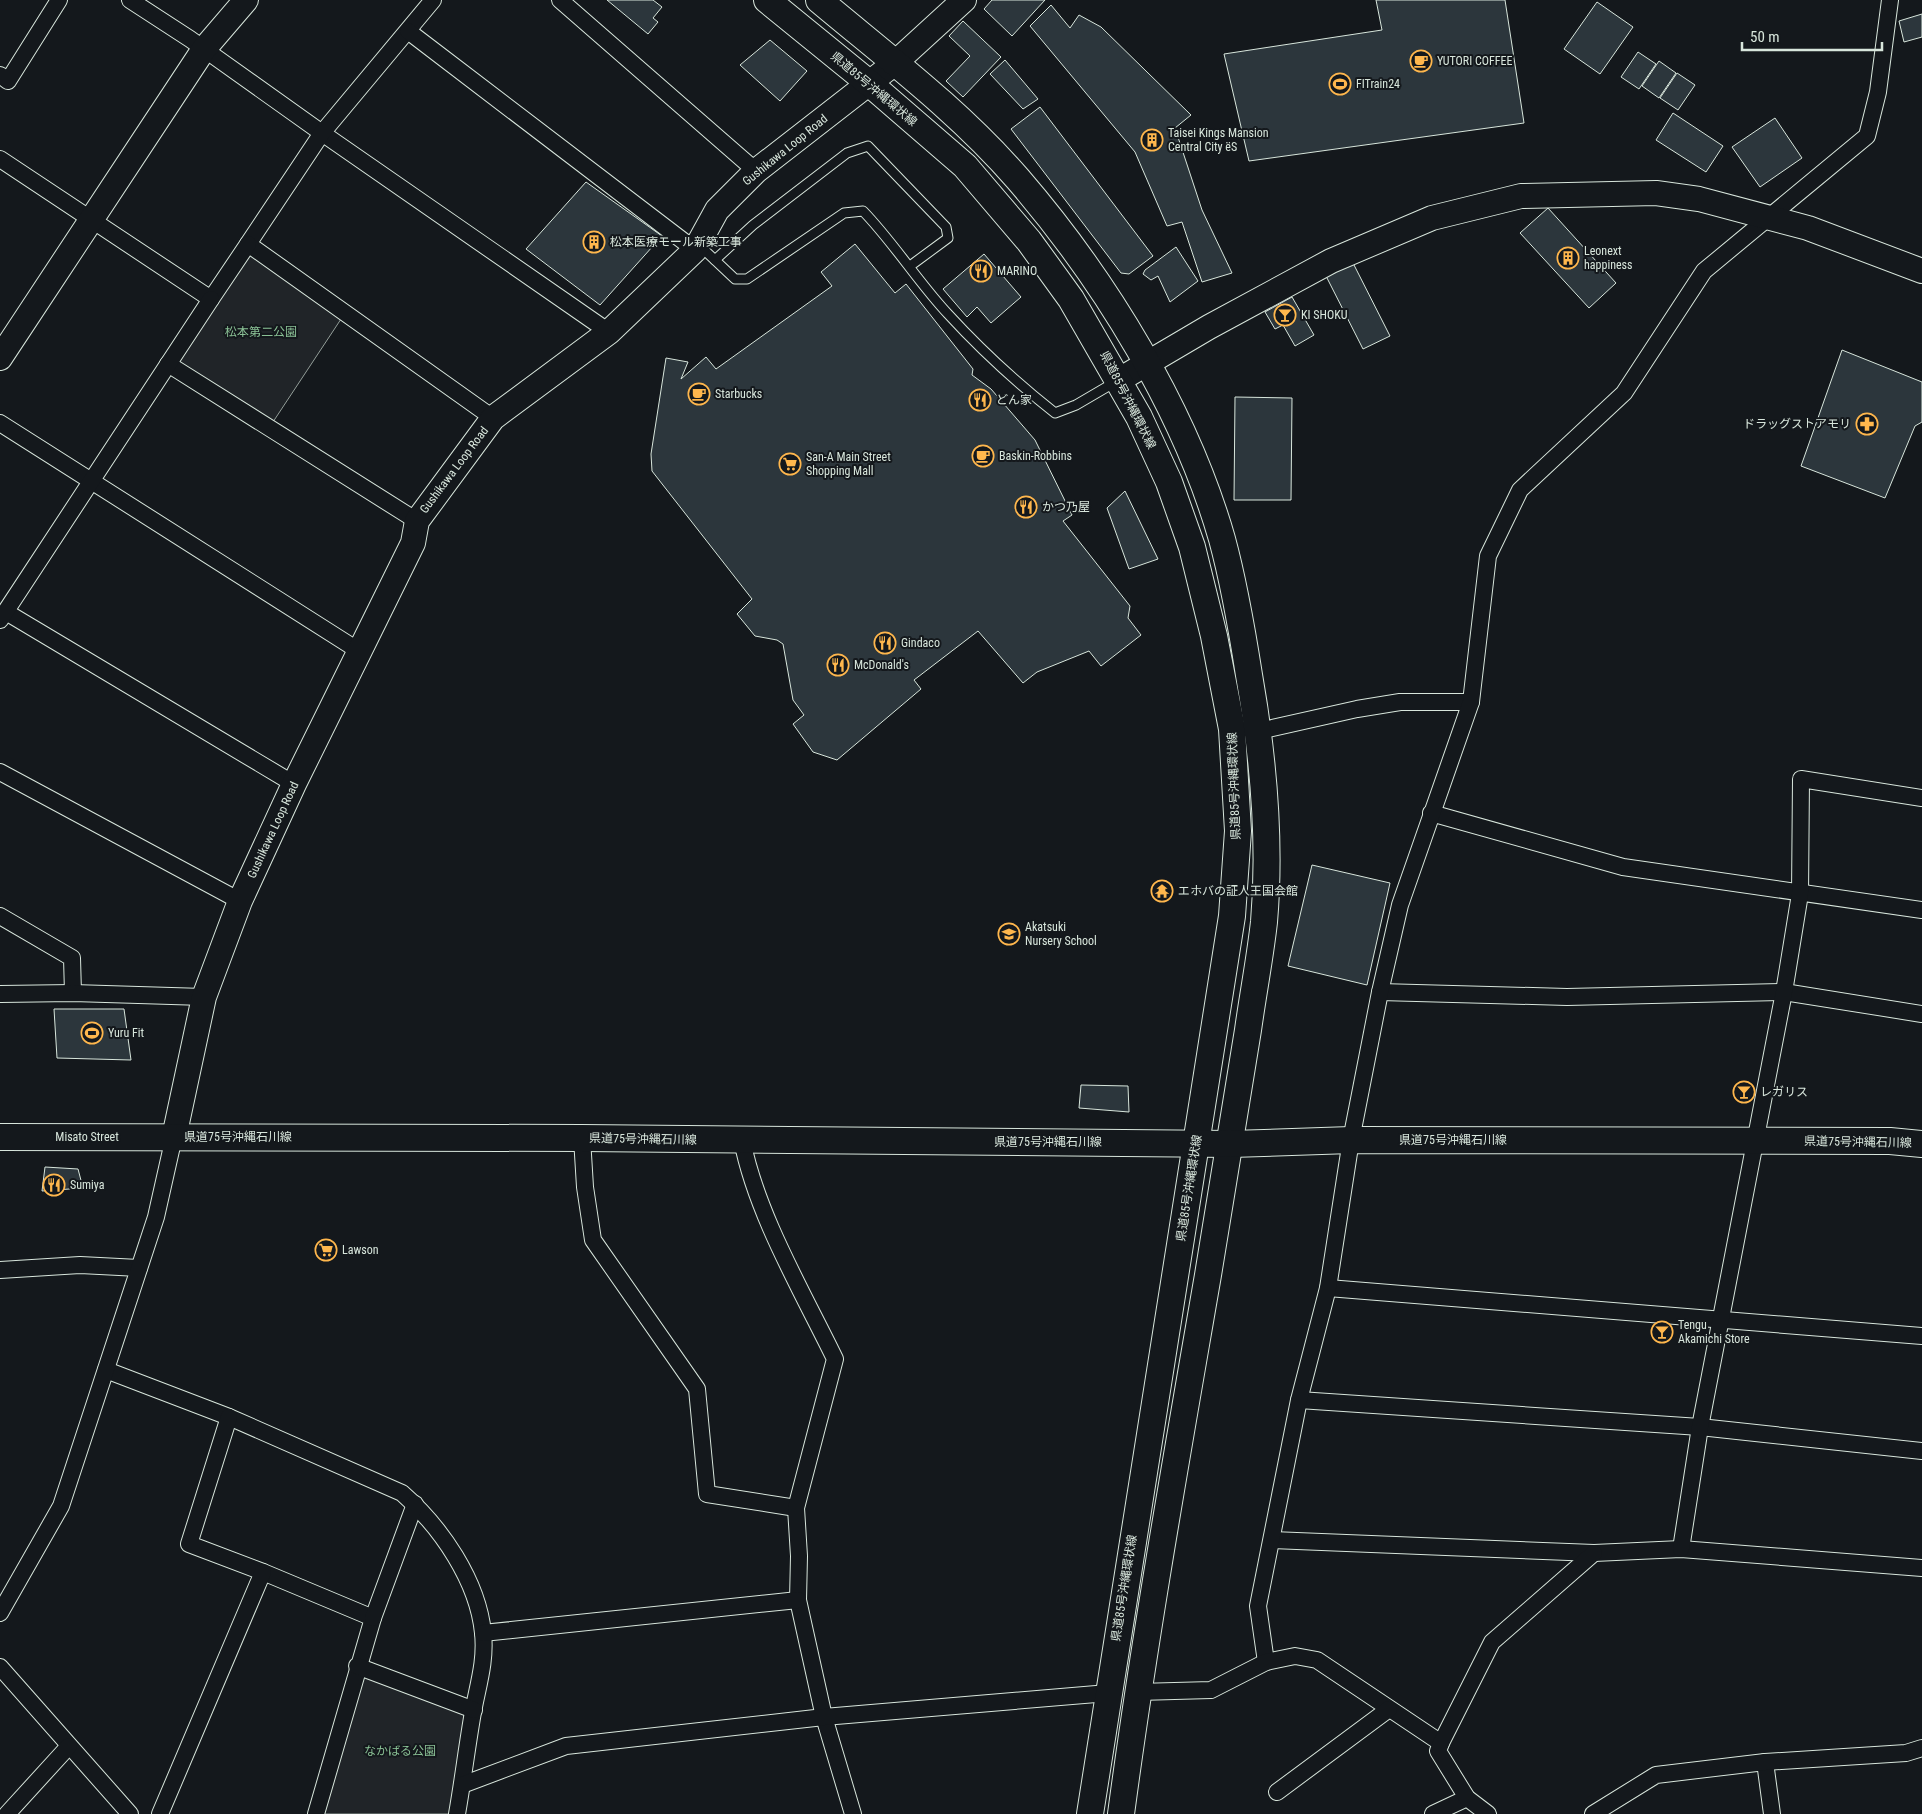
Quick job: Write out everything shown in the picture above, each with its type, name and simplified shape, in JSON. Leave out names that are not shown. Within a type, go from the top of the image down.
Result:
[{"type":"main road","points":[[0,358],[204,49],[246,0]]},
{"type":"main road","name":"県道85号沖縄環状線","points":[[767,0],[869,83],[965,166],[1029,241],[1071,299],[1139,417],[1169,482],[1192,547],[1214,636],[1232,728],[1238,831],[1232,916],[1090,1814]]},
{"type":"main road","points":[[819,0],[940,99],[1017,178],[1050,218],[1086,268],[1147,364],[1168,401],[1200,472],[1222,540],[1242,629],[1259,731],[1265,836],[1264,921],[1231,1144],[1138,1692],[1121,1814]]},
{"type":"main road","name":"Gushikawa Loop Road","points":[[174,1137],[204,996],[240,900],[294,784],[413,543],[416,521],[493,418],[609,332],[703,252],[717,210],[756,171],[895,63],[964,0]]},
{"type":"main road","points":[[1119,380],[1209,327],[1331,261],[1432,218],[1521,196],[1656,193],[1700,199],[1770,216],[1922,271]]},
{"type":"main road","name":"Misato Street","points":[[0,1137],[174,1137]]},
{"type":"main road","name":"県道75号沖縄石川線","points":[[174,1137],[582,1138],[1231,1144],[1351,1140],[1890,1141],[1922,1144]]},
{"type":"street","points":[[3,84],[58,0]]},
{"type":"street","points":[[130,0],[204,49],[609,332]]},
{"type":"street","points":[[294,784],[3,616],[322,133],[433,0]]},
{"type":"street","points":[[560,0],[756,171]]},
{"type":"street","points":[[1266,1662],[1258,1606],[1299,1400],[1328,1288],[1351,1140],[1380,992],[1400,905],[1471,702],[1488,556],[1520,490],[1624,393],[1704,271],[1868,136],[1878,92],[1890,0]]},
{"type":"street","points":[[408,31],[703,252]]},
{"type":"street","points":[[0,159],[211,299]]},
{"type":"street","points":[[248,244],[493,418]]},
{"type":"street","points":[[168,364],[416,521]]},
{"type":"street","points":[[0,423],[360,651]]},
{"type":"street","points":[[1259,731],[1357,709],[1400,702],[1471,702]]},
{"type":"street","points":[[0,772],[240,900]]},
{"type":"street","points":[[1681,1548],[1700,1427],[1784,992],[1800,894],[1802,779],[1922,798]]},
{"type":"street","points":[[1431,813],[1622,867],[1922,910]]},
{"type":"street","points":[[0,916],[72,958],[73,993]]},
{"type":"street","points":[[1380,992],[1567,996],[1784,992],[1922,1014]]},
{"type":"street","points":[[0,994],[73,993],[204,996]]},
{"type":"street","points":[[0,1614],[61,1506],[156,1217],[174,1137]]},
{"type":"street","points":[[582,1138],[585,1187],[593,1240],[697,1389],[706,1494],[796,1508]]},
{"type":"street","points":[[742,1140],[746,1162],[768,1220],[834,1359],[796,1508],[799,1556],[798,1600],[824,1716],[853,1814]]},
{"type":"street","points":[[0,1270],[80,1265],[138,1268]]},
{"type":"street","points":[[1328,1288],[1722,1318],[1922,1336]]},
{"type":"street","points":[[106,1370],[228,1417],[402,1493],[415,1504],[457,1561],[475,1596],[483,1633],[483,1672],[474,1710],[457,1814]]},
{"type":"street","points":[[1299,1400],[1700,1427],[1922,1451]]},
{"type":"street","points":[[228,1417],[188,1544],[263,1572],[373,1618]]},
{"type":"street","points":[[316,1814],[357,1666],[415,1504]]},
{"type":"street","points":[[1272,1540],[1594,1553],[1681,1548],[1922,1568]]},
{"type":"street","points":[[1488,1814],[1467,1798],[1438,1751],[1441,1743],[1492,1642],[1594,1553]]},
{"type":"street","points":[[160,1814],[263,1572]]},
{"type":"street","points":[[483,1633],[798,1600]]},
{"type":"street","points":[[1138,1692],[1211,1690],[1266,1662],[1295,1656],[1317,1660],[1441,1743]]},
{"type":"street","points":[[357,1666],[474,1710]]},
{"type":"street","points":[[0,1667],[130,1814]]},
{"type":"street","points":[[462,1785],[566,1746],[824,1716],[1108,1693]]},
{"type":"street","points":[[1277,1792],[1389,1709]]},
{"type":"street","points":[[7,1814],[69,1746]]},
{"type":"street","points":[[1593,1814],[1656,1775],[1765,1762],[1906,1753],[1922,1748]]},
{"type":"street","points":[[1765,1762],[1772,1814]]},
{"type":"street","points":[[1433,1814],[1467,1798]]},
{"type":"lane","points":[[910,266],[948,238],[946,227],[868,146],[847,153],[754,225],[703,252],[735,279],[747,279],[844,213],[863,211],[883,232],[947,314],[1018,384],[1055,413],[1076,405],[1119,380]]},
{"type":"green space","name":"松本第二公園","points":[[248,244],[345,313],[269,428],[168,364]]},
{"type":"green space","name":"なかばる公園","points":[[357,1666],[474,1710],[457,1814],[316,1814]]},
{"type":"building","points":[[607,0],[653,0],[662,7],[653,18],[658,22],[648,34]]},
{"type":"building","points":[[992,0],[1045,0],[1012,36],[984,9]]},
{"type":"building","points":[[1376,0],[1505,0],[1524,123],[1249,161],[1224,54],[1382,30]]},
{"type":"building","points":[[1597,2],[1633,27],[1600,74],[1564,49]]},
{"type":"building","name":"Taisei Kings Mansion Central City ëS","points":[[1051,5],[1070,28],[1079,15],[1101,27],[1191,115],[1175,128],[1202,210],[1232,273],[1202,282],[1182,222],[1167,226],[1135,152],[1030,26]]},
{"type":"building","points":[[1922,14],[1922,37],[1904,42],[1899,21]]},
{"type":"building","points":[[963,21],[1001,57],[963,97],[946,81],[970,56],[949,36]]},
{"type":"building","points":[[770,40],[807,71],[780,101],[740,65]]},
{"type":"building","points":[[1638,52],[1656,64],[1639,89],[1621,77]]},
{"type":"building","points":[[1005,60],[1038,99],[1023,109],[990,74]]},
{"type":"building","points":[[1659,61],[1676,73],[1659,98],[1642,86]]},
{"type":"building","points":[[1677,73],[1695,85],[1678,110],[1660,98]]},
{"type":"building","points":[[1040,107],[1153,256],[1129,274],[1121,273],[1011,129]]},
{"type":"building","points":[[1673,113],[1723,146],[1706,172],[1656,140]]},
{"type":"building","points":[[1775,118],[1802,158],[1760,187],[1732,147]]},
{"type":"building","name":"松本医療モール新築工事","points":[[586,182],[662,236],[600,305],[526,249]]},
{"type":"building","name":"Leonext happiness","points":[[1548,208],[1616,283],[1589,308],[1520,233]]},
{"type":"building","points":[[855,244],[895,293],[906,284],[973,369],[972,375],[991,389],[1035,440],[1072,515],[1063,521],[1130,606],[1128,618],[1141,635],[1101,666],[1089,651],[1037,672],[1023,683],[978,631],[914,680],[921,689],[837,760],[813,752],[793,724],[804,715],[793,700],[783,644],[777,640],[755,636],[737,614],[752,599],[652,471],[651,454],[666,358],[688,362],[681,379],[706,357],[716,369],[832,286],[821,272]]},
{"type":"building","points":[[1176,247],[1198,281],[1170,302],[1158,276],[1151,280],[1143,274],[1145,270]]},
{"type":"building","name":"MARINO","points":[[984,254],[1021,297],[991,323],[977,307],[967,317],[943,289]]},
{"type":"building","points":[[1353,263],[1390,336],[1363,349],[1326,276]]},
{"type":"building","points":[[1292,297],[1314,335],[1295,346],[1283,325],[1275,329],[1265,312]]},
{"type":"building","name":"ドラッグストアモリ","points":[[1842,350],[1922,382],[1922,422],[1915,426],[1885,498],[1801,466]]},
{"type":"building","points":[[1235,397],[1292,398],[1291,500],[1234,500]]},
{"type":"building","points":[[1125,491],[1158,559],[1129,569],[1107,508]]},
{"type":"building","points":[[1312,865],[1390,883],[1367,985],[1288,966]]},
{"type":"building","points":[[54,1009],[124,1009],[131,1060],[57,1058]]},
{"type":"building","points":[[1081,1085],[1128,1086],[1129,1112],[1079,1108]]},
{"type":"building","points":[[45,1167],[78,1169],[83,1188],[42,1191]]},
{"type":"place","name":"YUTORI COFFEE","points":[[1421,61]]},
{"type":"place","name":"FITrain24","points":[[1340,84]]},
{"type":"place","name":"Taisei Kings Mansion Central City ëS","points":[[1152,140]]},
{"type":"place","name":"松本医療モール新築工事","points":[[594,242]]},
{"type":"place","name":"Leonext happiness","points":[[1568,258]]},
{"type":"place","name":"MARINO","points":[[981,271]]},
{"type":"place","name":"KI SHOKU","points":[[1285,315]]},
{"type":"place","name":"Starbucks","points":[[699,394]]},
{"type":"place","name":"どん家","points":[[980,400]]},
{"type":"place","name":"ドラッグストアモリ","points":[[1867,424]]},
{"type":"place","name":"Baskin-Robbins","points":[[983,456]]},
{"type":"place","name":"San-A Main Street Shopping Mall","points":[[790,464]]},
{"type":"place","name":"かつ乃屋","points":[[1026,507]]},
{"type":"place","name":"Gindaco","points":[[885,643]]},
{"type":"place","name":"McDonald's","points":[[838,665]]},
{"type":"place","name":"エホバの証人王国会館","points":[[1162,891]]},
{"type":"place","name":"Akatsuki Nursery School","points":[[1009,934]]},
{"type":"place","name":"Yuru Fit","points":[[92,1033]]},
{"type":"place","name":"レガリス","points":[[1744,1092]]},
{"type":"place","name":"Sumiya","points":[[54,1185]]},
{"type":"place","name":"Lawson","points":[[326,1250]]},
{"type":"place","name":"Tengu Akamichi Store","points":[[1662,1332]]}]
